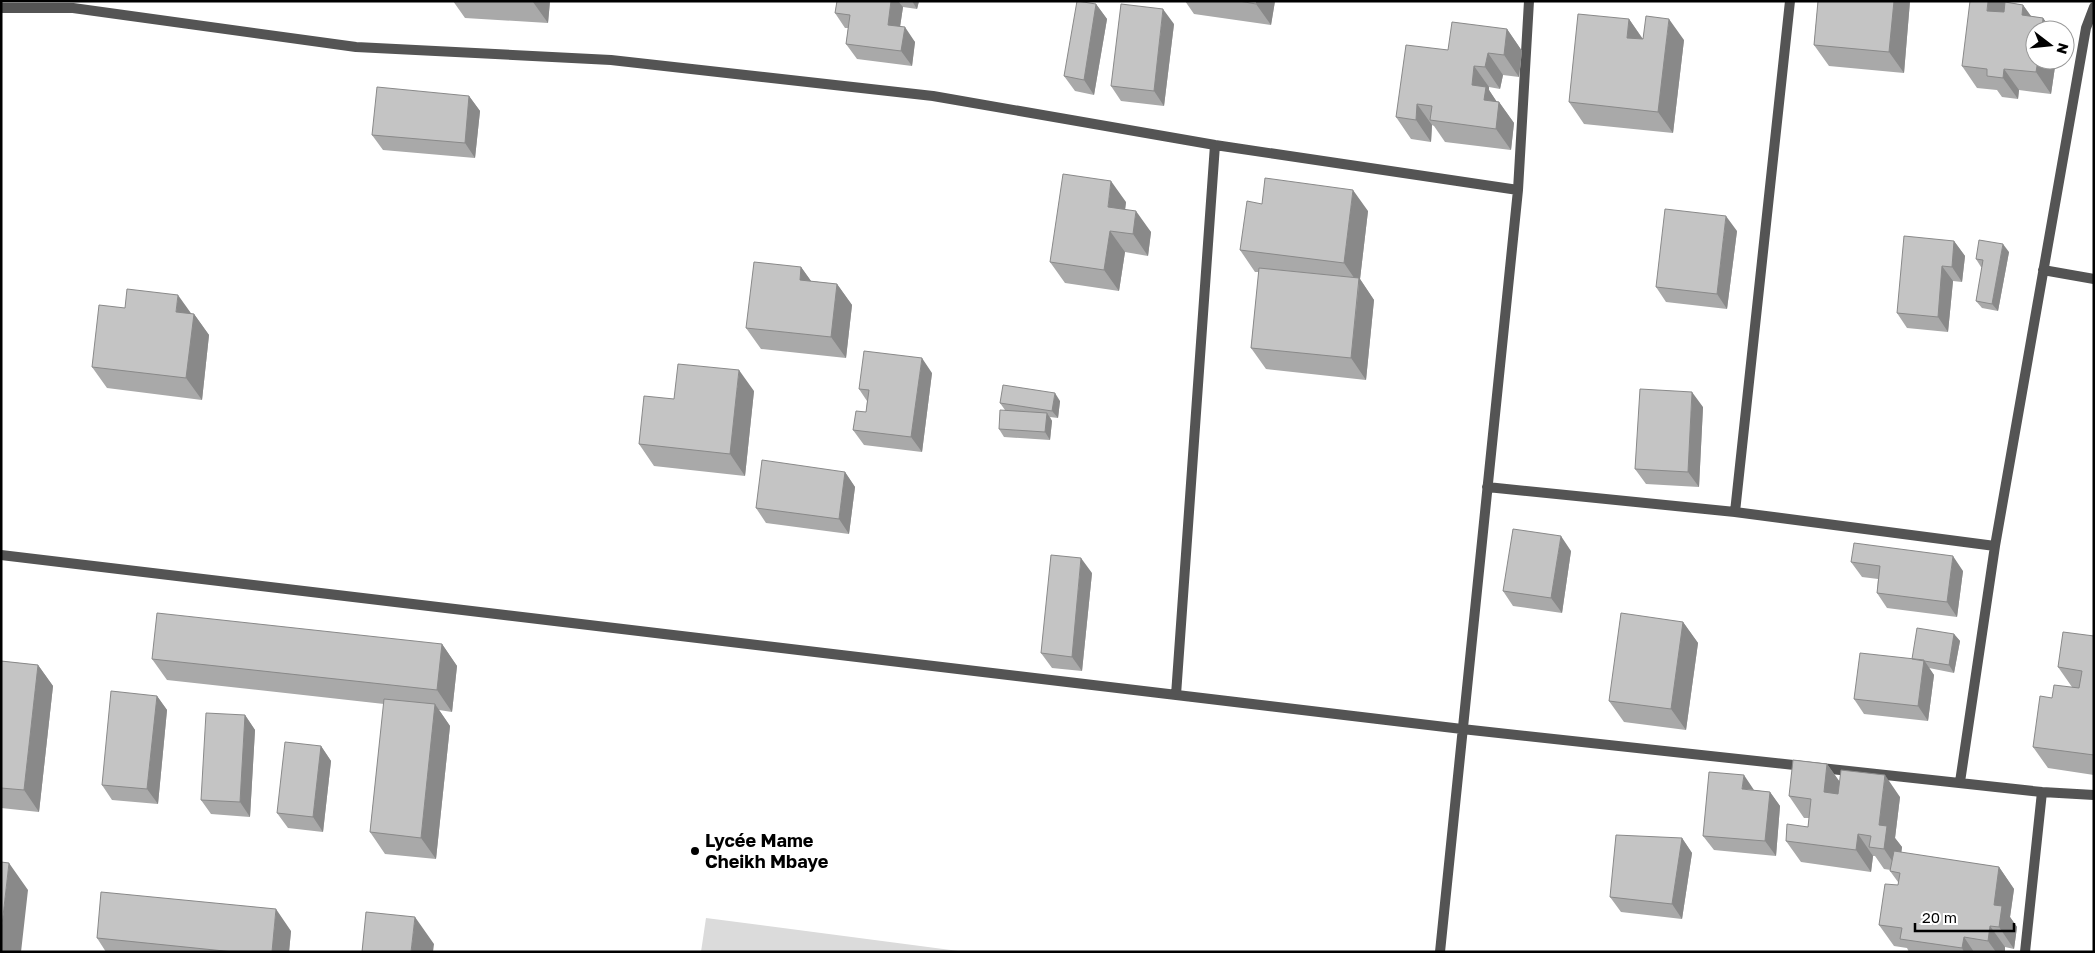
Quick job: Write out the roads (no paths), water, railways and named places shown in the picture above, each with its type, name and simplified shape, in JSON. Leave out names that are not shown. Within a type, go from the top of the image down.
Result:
[{"type":"street","points":[[1440,952],[1518,190],[1529,1]]},
{"type":"street","points":[[1735,512],[1790,1]]},
{"type":"street","points":[[1960,782],[1994,546],[2086,28],[2094,7]]},
{"type":"street","points":[[1,8],[73,8],[356,47],[610,60],[923,94],[1215,146],[1518,190]]},
{"type":"street","points":[[1176,695],[1215,146]]},
{"type":"street","points":[[2043,270],[2094,279]]},
{"type":"street","points":[[1487,487],[1735,512],[1994,546]]},
{"type":"street","points":[[1,555],[1462,729],[2042,792],[2094,795]]},
{"type":"street","points":[[2025,952],[2042,792]]},
{"type":"place","name":"Lycée Mame Cheikh Mbaye","points":[[695,851]]}]
